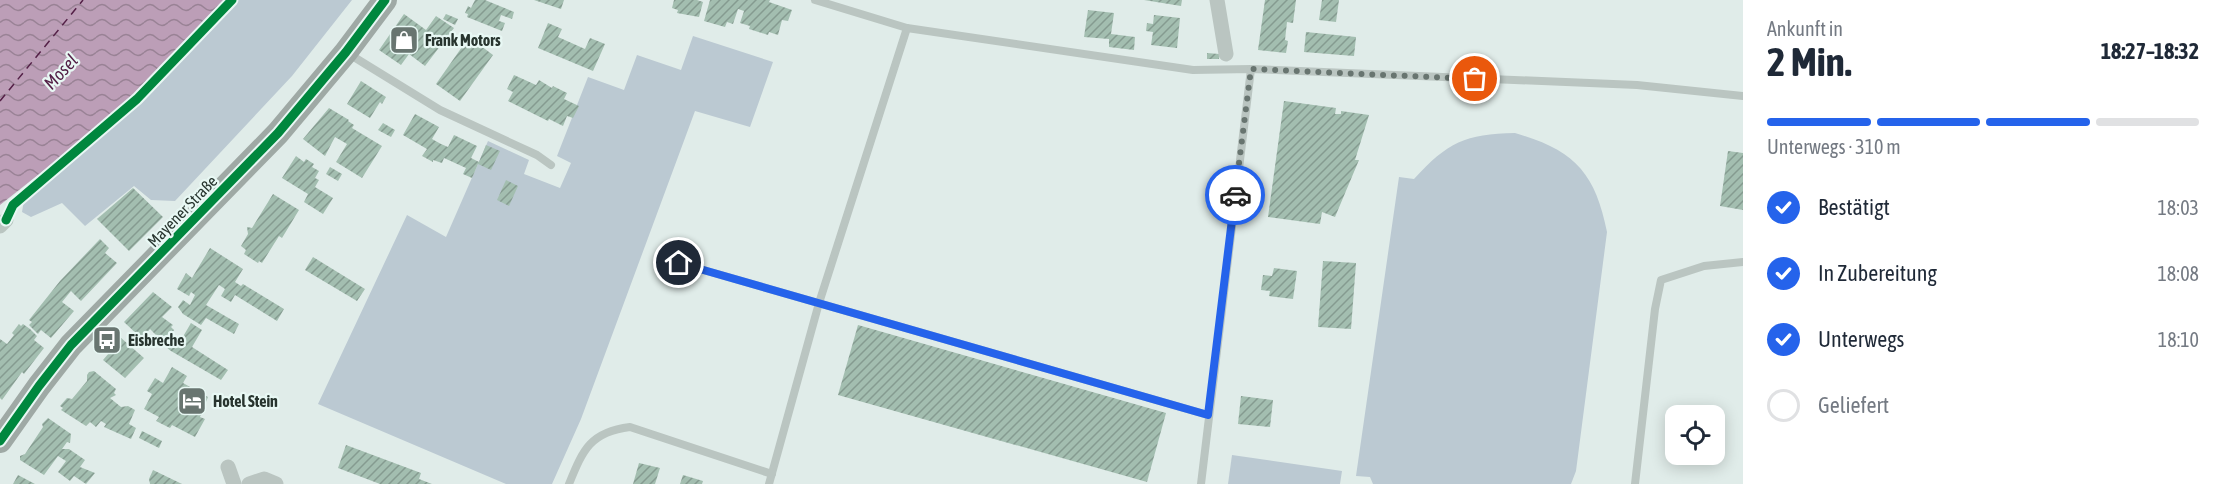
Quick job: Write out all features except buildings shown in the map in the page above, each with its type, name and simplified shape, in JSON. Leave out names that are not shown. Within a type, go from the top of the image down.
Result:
[{"type":"main road","name":"Mayener Straße","points":[[0,441],[71,345],[278,133],[346,52],[385,0]]},
{"type":"street","points":[[1217,0],[1226,54]]},
{"type":"street","points":[[228,467],[234,484]]},
{"type":"street","points":[[249,484],[264,479],[276,484]]},
{"type":"lane","points":[[814,0],[906,28],[1193,70],[1251,69],[1637,85],[1743,96]]},
{"type":"lane","points":[[769,484],[819,303],[906,28]]},
{"type":"lane","points":[[346,52],[440,110],[537,155],[550,165]]},
{"type":"lane","points":[[1201,484],[1251,69]]},
{"type":"lane","points":[[1635,484],[1655,309],[1661,280],[1704,266],[1743,262]]},
{"type":"lane","points":[[679,263],[1208,415]]},
{"type":"lane","points":[[569,484],[581,455],[596,438],[612,429],[630,427],[772,474]]},
{"type":"shaded area","points":[[236,0],[352,0],[292,76],[175,201],[151,200],[134,186],[85,226],[62,203],[31,217],[22,212],[24,200],[161,80]]},
{"type":"shaded area","points":[[693,36],[773,62],[750,127],[695,111],[581,419],[552,484],[506,484],[318,404],[407,215],[446,237],[488,141],[529,160],[524,174],[560,188],[571,163],[557,156],[588,77],[624,90],[637,55],[681,70]]},
{"type":"shaded area","points":[[1515,133],[1553,147],[1579,166],[1596,194],[1607,232],[1576,471],[1571,484],[1373,484],[1370,477],[1356,476],[1399,177],[1414,179],[1437,156],[1458,142],[1483,135]]},
{"type":"shaded area","points":[[1232,455],[1342,471],[1340,484],[1228,484]]},
{"type":"water","name":"Mosel","points":[[0,0],[228,0],[203,29],[148,83],[0,205]]},
{"type":"ferry route","points":[[0,101],[83,0]]},
{"type":"cycle path","points":[[6,220],[13,205],[137,99],[232,0]]},
{"type":"cycle path","points":[[0,441],[71,345],[278,133],[346,52],[385,0]]},
{"type":"way so far","points":[[1235,195],[1251,69],[1475,79]]},
{"type":"place","name":"Frank Motors","points":[[404,40]]},
{"type":"place","name":"Eisbreche","points":[[107,340]]},
{"type":"place","name":"Hotel Stein","points":[[192,401]]},
{"type":"route","points":[[679,263],[1208,415],[1235,195]]}]
